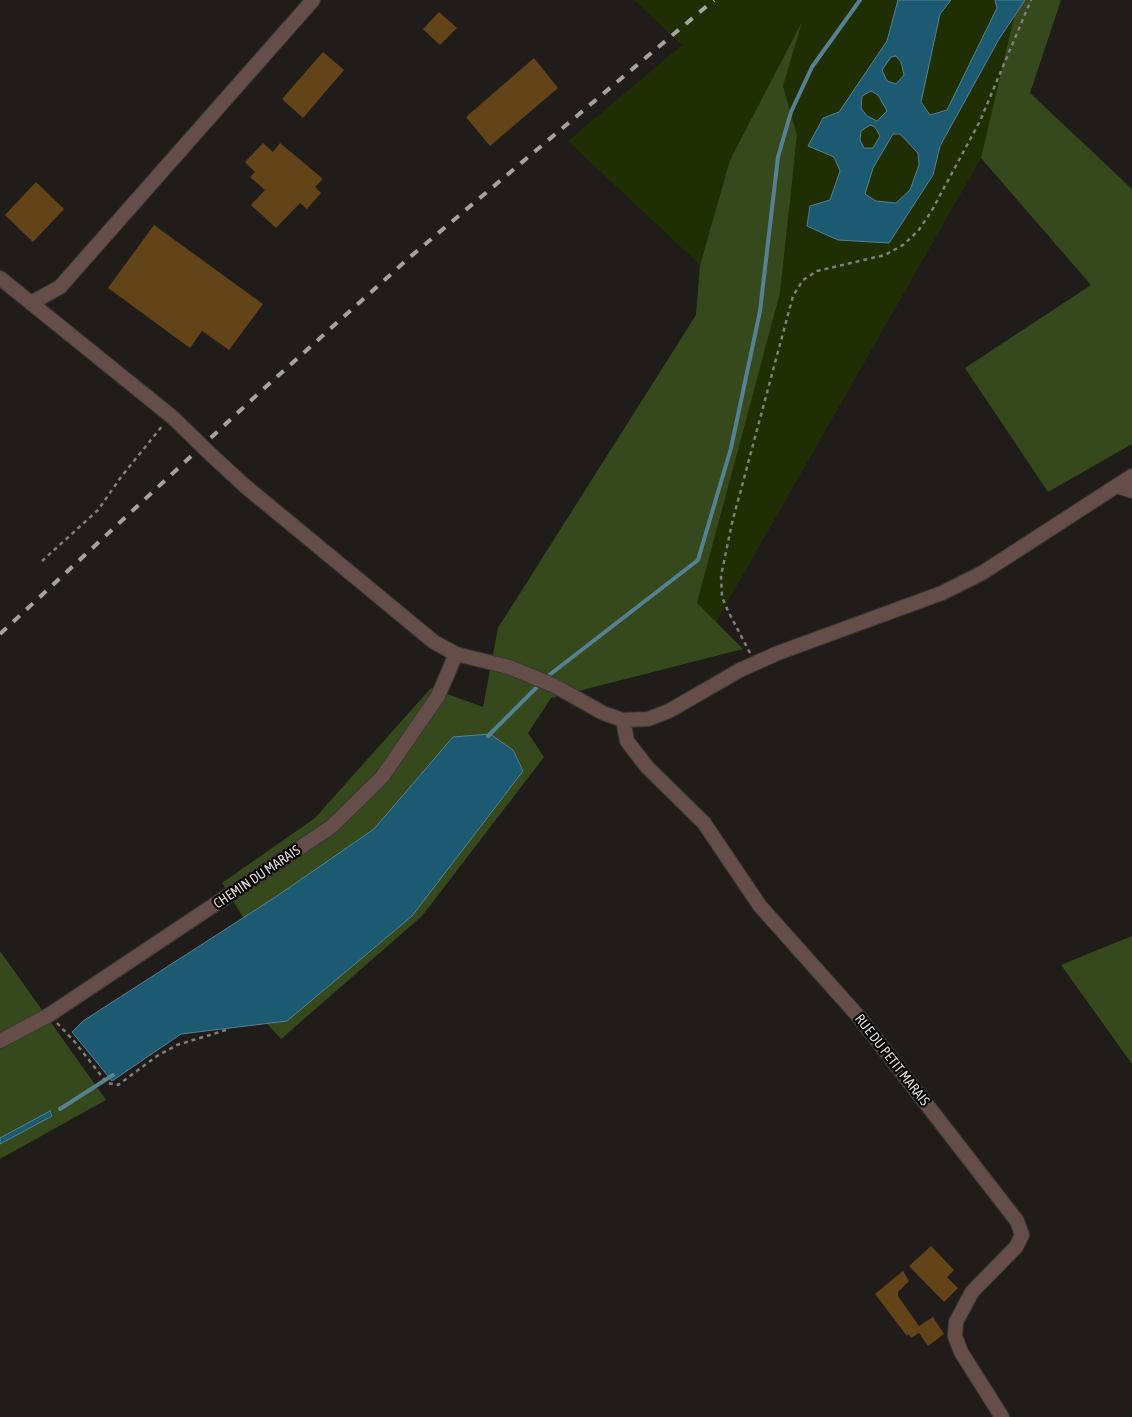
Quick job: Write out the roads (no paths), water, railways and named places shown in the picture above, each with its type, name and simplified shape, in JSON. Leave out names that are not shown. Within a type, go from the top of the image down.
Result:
[{"type":"street","points":[[31,303],[60,287],[313,0]]},
{"type":"street","points":[[0,278],[171,416],[245,486],[434,642],[456,654],[509,666],[556,686],[603,714],[623,720],[648,719],[669,711],[756,663],[942,593],[982,573],[1132,476]]},
{"type":"street","points":[[1117,486],[1132,491]]},
{"type":"street","name":"CHEMIN DU MARAIS","points":[[0,1041],[49,1015],[331,827],[382,777],[438,696],[456,654]]},
{"type":"street","name":"RUE DU PETIT MARAIS","points":[[623,720],[627,741],[647,767],[704,823],[760,906],[859,1017],[1017,1221],[1022,1235],[1016,1247],[972,1292],[956,1322],[955,1336],[961,1352],[1002,1417]]},
{"type":"water","points":[[898,0],[951,0],[940,14],[921,102],[930,115],[947,110],[997,8],[995,0],[1025,0],[999,39],[940,146],[933,175],[889,243],[838,240],[807,226],[810,206],[830,200],[840,171],[834,157],[808,146],[823,118],[839,112],[887,41]],"holes":[[[896,56],[901,62],[904,75],[896,84],[887,81],[882,70],[891,57]],[[871,91],[878,95],[887,111],[877,121],[867,116],[861,108],[862,96]],[[870,125],[875,127],[880,136],[873,148],[864,148],[860,140],[861,131]],[[893,134],[900,134],[918,153],[919,165],[910,190],[896,203],[876,201],[865,194],[873,168]]]},
{"type":"water","points":[[490,734],[513,750],[523,771],[412,916],[287,1021],[181,1034],[112,1081],[72,1032],[83,1021],[277,896],[374,829],[453,737]]},
{"type":"water","points":[[50,1111],[52,1116],[0,1144],[0,1138]]},
{"type":"waterway","points":[[548,676],[698,560],[731,448],[760,311],[778,157],[791,112],[812,67],[860,0]]},
{"type":"waterway","points":[[488,736],[537,687]]},
{"type":"waterway","points":[[60,1109],[113,1075]]},
{"type":"railway","points":[[0,634],[259,393],[410,257],[714,0]]}]
